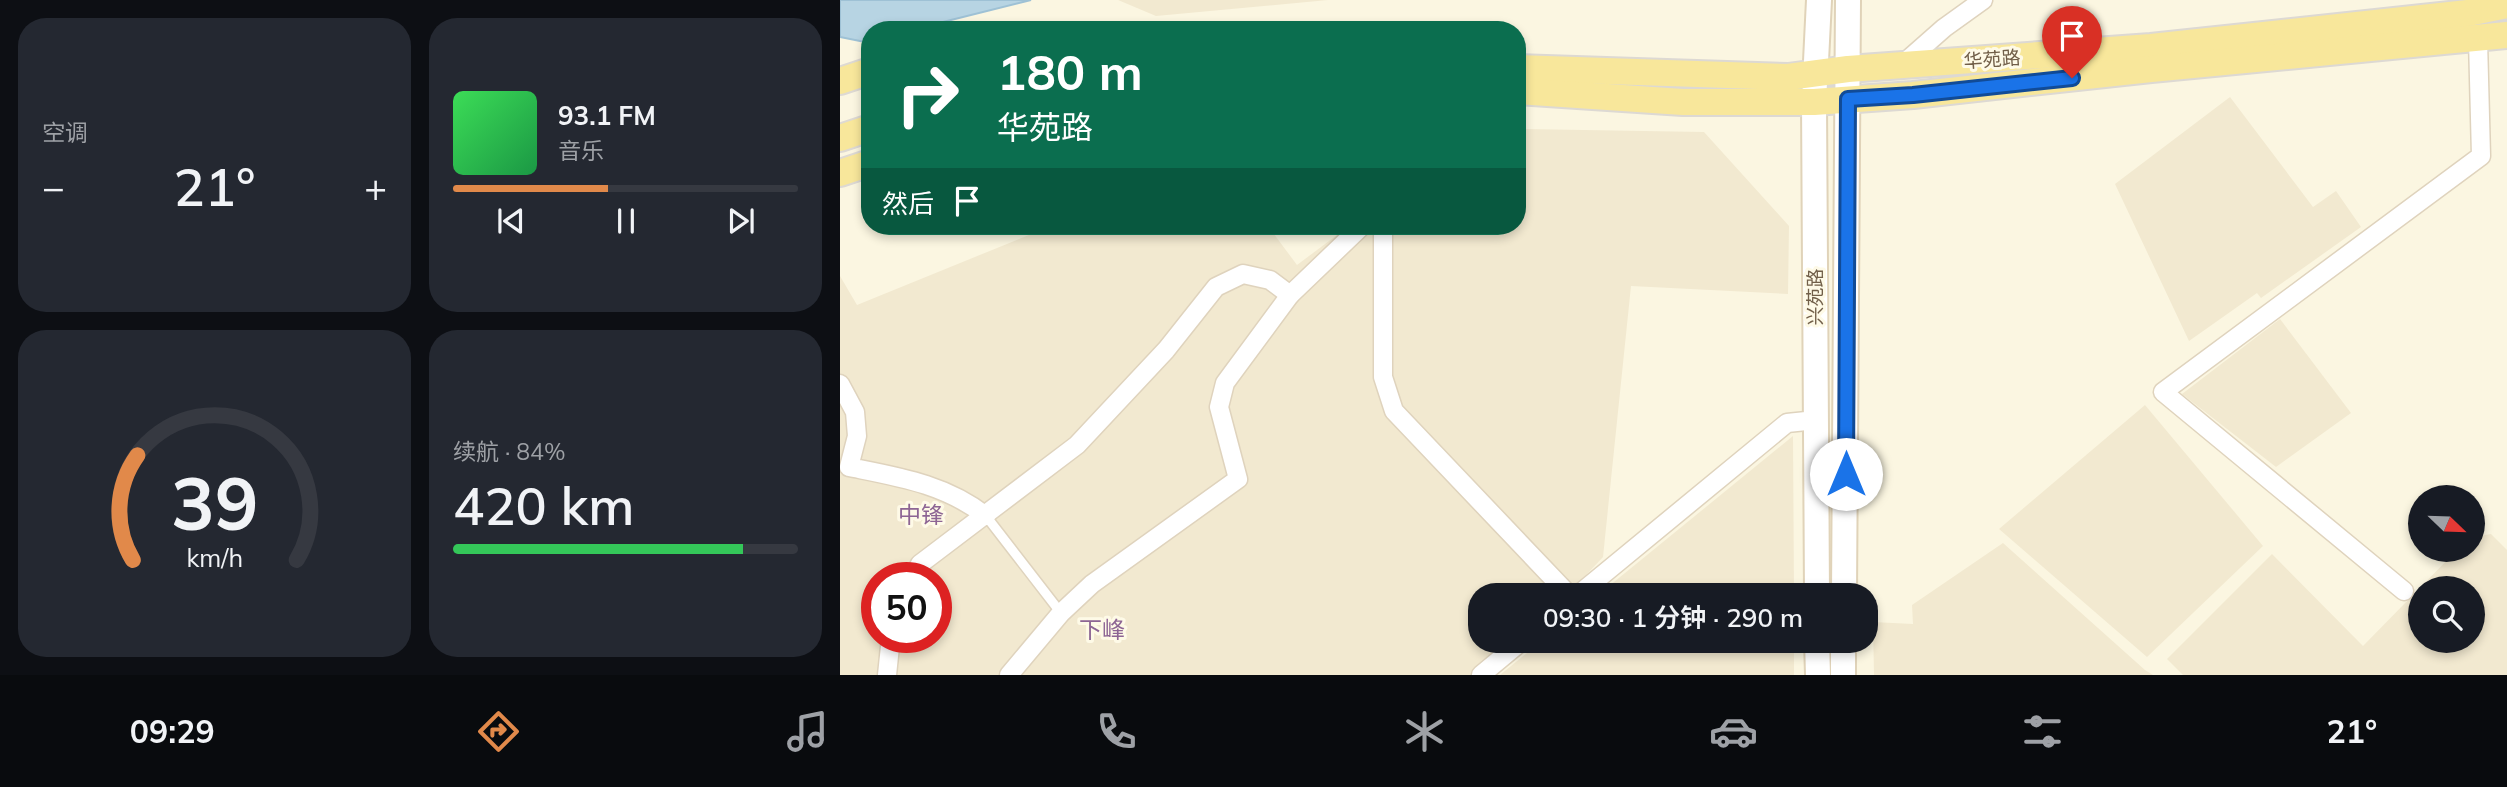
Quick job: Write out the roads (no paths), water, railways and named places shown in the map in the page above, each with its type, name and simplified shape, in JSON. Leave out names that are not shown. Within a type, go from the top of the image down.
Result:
[{"type":"main road","name":"兴苑路","points":[[1817,583],[1814,102],[1819,0]]},
{"type":"main road","name":"兴苑路","points":[[1844,583],[1848,0]]},
{"type":"main road","name":"华苑路","points":[[1526,68],[1788,77],[1848,69],[2151,47],[2468,13],[2507,5]]},
{"type":"main road","name":"华苑路","points":[[1526,92],[1684,102],[1814,102],[2478,40],[2507,35]]},
{"type":"main road","points":[[840,81],[861,74]]},
{"type":"main road","points":[[840,138],[861,131]]},
{"type":"main road","points":[[840,173],[861,166]]},
{"type":"main road","points":[[1817,653],[1818,675]]},
{"type":"main road","points":[[1843,653],[1843,675]]},
{"type":"street","points":[[1902,65],[1944,28],[1983,0]]},
{"type":"street","points":[[2404,591],[2163,392],[2481,156],[2478,40]]},
{"type":"street","points":[[1009,675],[1062,613],[1091,584],[1238,479],[1219,407],[1225,383],[1290,295],[1353,235]]},
{"type":"street","points":[[1383,235],[1383,377],[1394,411],[1558,583]]},
{"type":"street","points":[[923,562],[1077,445],[1166,350],[1216,287],[1242,274],[1270,280],[1290,295]]},
{"type":"street","points":[[840,384],[855,412],[857,436],[844,468],[927,483],[964,498],[986,516]]},
{"type":"street","points":[[1593,583],[1787,423],[1816,420]]},
{"type":"street","points":[[887,675],[889,653]]},
{"type":"street","points":[[1481,675],[1507,653]]},
{"type":"lane","points":[[986,516],[1062,613]]},
{"type":"water","points":[[840,0],[1031,0],[947,21],[861,21],[861,41],[840,37]]},
{"type":"district","name":"中锋","points":[[921,514]]},
{"type":"district","name":"下峰","points":[[1102,629]]}]
